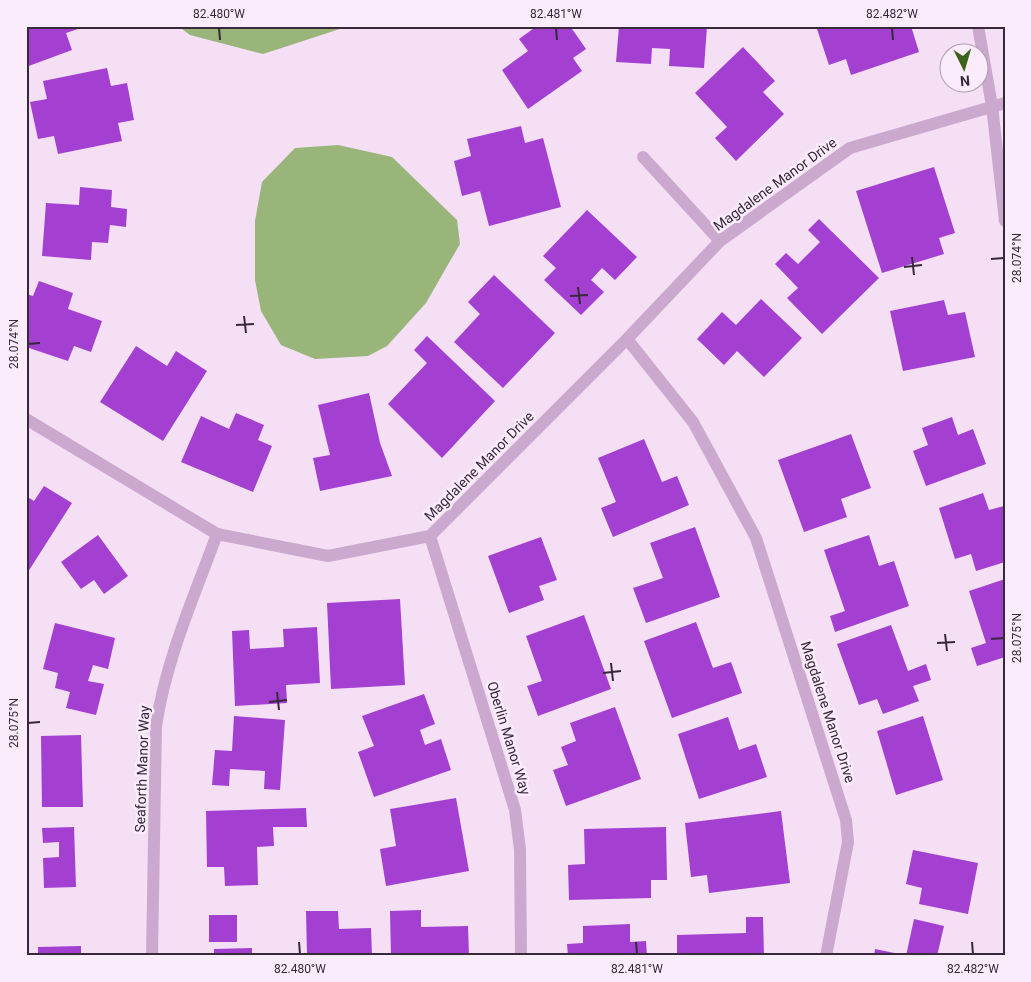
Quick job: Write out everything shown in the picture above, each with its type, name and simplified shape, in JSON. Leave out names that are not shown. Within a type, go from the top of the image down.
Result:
[{"type":"street","points":[[978,26],[998,105],[1005,221]]},
{"type":"street","name":"Magdalene Manor Drive","points":[[26,419],[217,534],[328,556],[430,536],[627,339],[720,241],[850,148],[998,105]]},
{"type":"street","points":[[643,157],[720,241]]},
{"type":"street","name":"Magdalene Manor Drive","points":[[627,339],[694,422],[756,538],[846,820],[848,842],[826,956]]},
{"type":"street","name":"Seaforth Manor Way","points":[[152,956],[156,726],[158,709],[166,672],[217,534]]},
{"type":"street","name":"Oberlin Manor Way","points":[[430,536],[515,810],[520,850],[521,956]]},
{"type":"shaded area","points":[[178,26],[349,26],[263,54],[190,35]]},
{"type":"shaded area","points":[[338,145],[392,157],[457,220],[460,244],[426,303],[387,346],[368,356],[315,359],[281,345],[261,311],[255,280],[255,221],[262,182],[295,148]]},
{"type":"building","points":[[26,26],[84,27],[66,33],[72,50],[26,67]]},
{"type":"building","points":[[537,26],[570,26],[586,49],[573,58],[582,71],[528,109],[502,70],[528,51],[519,39]]},
{"type":"building","points":[[619,26],[707,26],[704,68],[669,66],[670,49],[652,48],[651,64],[616,62]]},
{"type":"building","points":[[816,26],[911,26],[919,52],[851,75],[846,59],[829,65]]},
{"type":"building","points":[[743,47],[775,81],[763,92],[784,114],[736,161],[715,138],[727,127],[695,93]]},
{"type":"building","points":[[107,68],[111,86],[127,83],[134,120],[118,123],[122,141],[58,154],[54,136],[38,139],[30,102],[47,99],[43,81]]},
{"type":"building","points":[[521,126],[525,143],[543,138],[561,207],[489,226],[480,191],[462,196],[454,161],[471,156],[467,139]]},
{"type":"building","points":[[934,167],[955,233],[939,238],[944,254],[882,273],[856,191]]},
{"type":"building","points":[[80,187],[112,190],[111,207],[127,209],[126,227],[110,225],[108,243],[92,242],[91,260],[42,256],[46,203],[79,205]]},
{"type":"building","points":[[587,210],[637,257],[615,280],[602,268],[591,280],[604,292],[581,315],[544,280],[556,268],[543,256]]},
{"type":"building","points":[[819,219],[879,278],[822,334],[787,298],[798,288],[775,264],[786,253],[798,264],[820,242],[808,230]]},
{"type":"building","points":[[494,275],[555,333],[503,388],[454,342],[480,314],[468,302]]},
{"type":"building","points":[[39,281],[73,293],[68,309],[102,321],[91,352],[74,346],[68,361],[26,347],[26,294],[33,296]]},
{"type":"building","points":[[761,299],[802,338],[764,377],[737,351],[724,365],[697,339],[722,312],[736,325]]},
{"type":"building","points":[[944,300],[948,315],[965,312],[975,357],[903,371],[890,311]]},
{"type":"building","points":[[427,336],[495,401],[442,458],[388,404],[427,363],[414,350]]},
{"type":"building","points":[[136,346],[167,366],[176,351],[207,371],[163,441],[100,402]]},
{"type":"building","points":[[369,393],[380,443],[392,476],[320,491],[313,458],[330,455],[318,405]]},
{"type":"building","points":[[236,413],[264,425],[258,440],[272,446],[253,492],[181,462],[201,416],[229,429]]},
{"type":"building","points":[[952,417],[958,435],[973,429],[986,464],[926,486],[913,451],[928,445],[922,428]]},
{"type":"building","points":[[851,434],[871,488],[841,499],[847,517],[804,532],[778,460]]},
{"type":"building","points":[[644,439],[662,482],[677,476],[689,505],[613,537],[601,508],[616,502],[598,458]]},
{"type":"building","points":[[44,486],[72,503],[26,575],[26,496],[34,501]]},
{"type":"building","points":[[983,493],[989,510],[1004,506],[1005,508],[1005,562],[976,571],[971,554],[955,559],[939,508]]},
{"type":"building","points":[[695,527],[720,597],[646,623],[633,588],[663,578],[650,543]]},
{"type":"building","points":[[98,535],[128,576],[104,594],[94,580],[81,589],[61,562]]},
{"type":"building","points":[[869,535],[879,566],[894,561],[909,606],[835,632],[830,616],[845,611],[824,550]]},
{"type":"building","points":[[541,537],[557,580],[539,586],[544,600],[509,613],[488,556]]},
{"type":"building","points":[[1005,579],[1005,657],[977,666],[971,648],[986,643],[969,591]]},
{"type":"building","points":[[400,599],[405,685],[331,689],[327,603]]},
{"type":"building","points":[[584,615],[611,689],[538,716],[527,686],[542,681],[526,636]]},
{"type":"building","points":[[696,622],[713,668],[731,662],[742,693],[672,718],[644,641]]},
{"type":"building","points":[[55,623],[115,638],[108,669],[93,665],[88,681],[104,684],[96,715],[66,708],[70,692],[55,688],[58,673],[43,669]]},
{"type":"building","points":[[891,625],[908,671],[926,664],[931,680],[913,686],[919,701],[883,714],[877,699],[859,705],[837,644]]},
{"type":"building","points":[[317,627],[320,683],[286,685],[287,703],[235,706],[232,631],[249,630],[250,649],[284,647],[283,629]]},
{"type":"building","points":[[424,694],[435,724],[420,730],[425,745],[441,739],[451,770],[374,797],[358,752],[374,746],[362,716]]},
{"type":"building","points":[[615,707],[641,779],[566,806],[553,770],[568,765],[561,747],[576,741],[570,723]]},
{"type":"building","points":[[234,716],[285,720],[280,790],[264,789],[265,771],[230,769],[229,786],[212,785],[215,750],[232,751]]},
{"type":"building","points":[[923,716],[943,780],[896,795],[877,731]]},
{"type":"building","points":[[728,717],[739,750],[756,744],[767,777],[699,799],[678,734]]},
{"type":"building","points":[[81,735],[83,807],[42,807],[41,736]]},
{"type":"building","points":[[456,798],[469,871],[386,886],[380,849],[396,846],[390,809]]},
{"type":"building","points":[[306,808],[307,827],[273,827],[274,846],[257,847],[258,885],[225,886],[224,867],[207,867],[206,811]]},
{"type":"building","points":[[781,811],[790,883],[709,893],[707,875],[691,877],[685,823]]},
{"type":"building","points":[[74,827],[76,887],[44,888],[43,858],[59,857],[59,842],[43,843],[42,828]]},
{"type":"building","points":[[666,827],[667,880],[651,880],[651,898],[569,900],[568,865],[585,864],[584,829]]},
{"type":"building","points":[[913,850],[978,863],[968,914],[919,904],[922,888],[906,884]]},
{"type":"building","points":[[421,910],[421,927],[468,926],[469,956],[391,956],[390,911]]},
{"type":"building","points":[[306,911],[338,911],[339,929],[371,928],[372,956],[307,956]]},
{"type":"building","points":[[209,915],[237,915],[237,942],[209,942]]},
{"type":"building","points":[[746,917],[763,917],[764,956],[677,956],[677,935],[746,933]]},
{"type":"building","points":[[914,919],[944,926],[937,956],[906,956]]},
{"type":"building","points":[[630,924],[630,942],[646,941],[647,956],[568,956],[567,944],[583,943],[583,926]]},
{"type":"building","points":[[81,946],[81,956],[38,956],[38,947]]},
{"type":"building","points":[[252,948],[252,956],[214,956],[214,949]]},
{"type":"building","points":[[875,949],[904,955],[904,956],[874,956]]}]
